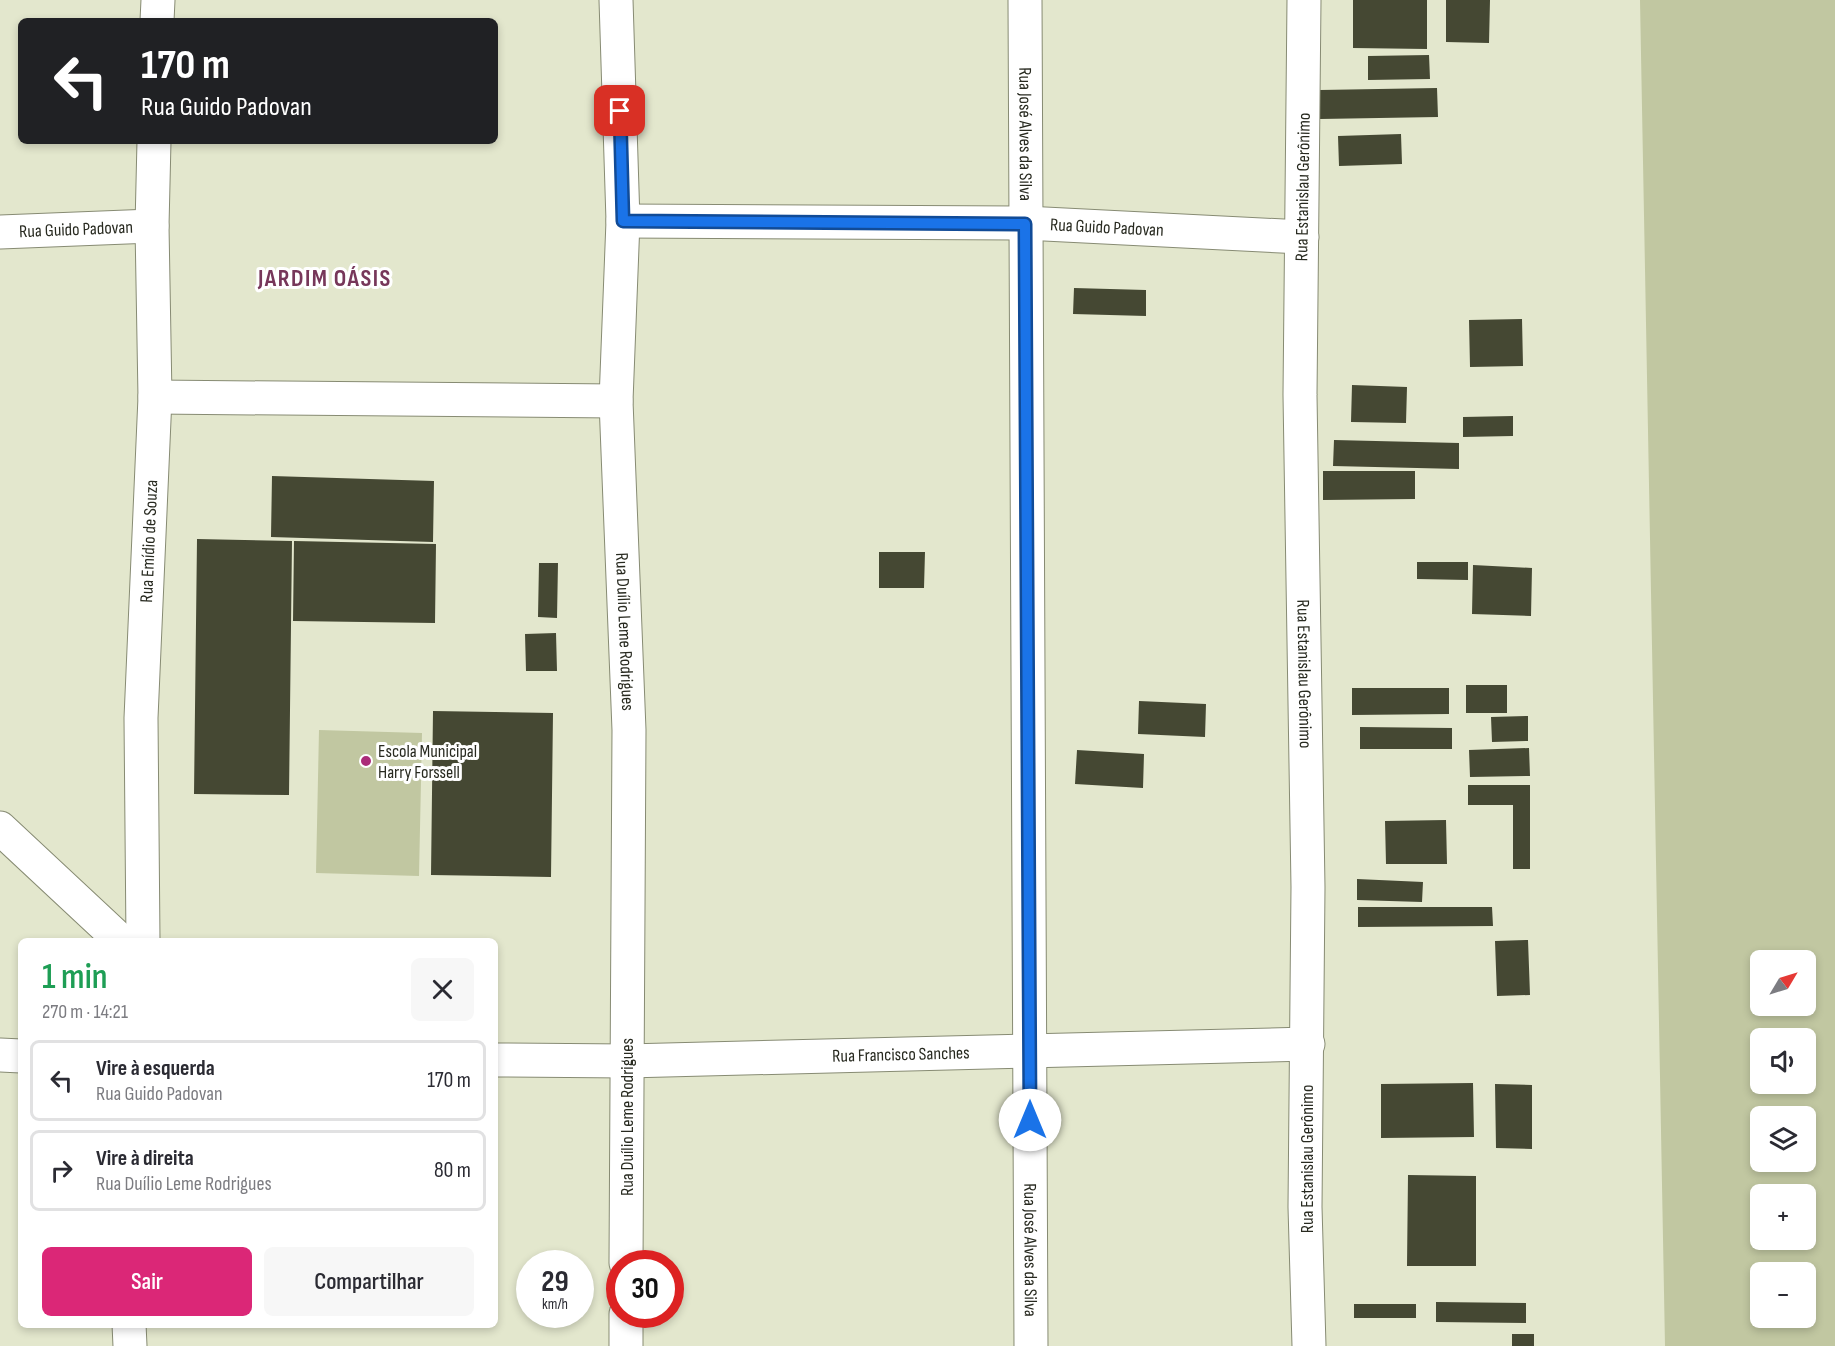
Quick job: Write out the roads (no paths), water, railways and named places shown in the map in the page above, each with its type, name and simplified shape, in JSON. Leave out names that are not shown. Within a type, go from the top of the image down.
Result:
[{"type":"street","points":[[157,18],[158,0]]},
{"type":"street","name":"Rua Duílio Leme Rodrigues","points":[[616,0],[623,221],[616,401],[629,730],[626,1250]]},
{"type":"street","name":"Rua José Alves da Silva","points":[[1025,0],[1031,1346]]},
{"type":"street","name":"Rua Estanislau Gerônimo","points":[[1304,0],[1300,395],[1308,887],[1305,1207],[1309,1346]]},
{"type":"street","name":"Rua Emídio de Souza","points":[[143,938],[141,718],[155,397],[152,226],[154,144]]},
{"type":"street","name":"Rua Guido Padovan","points":[[623,221],[1025,224],[1302,237]]},
{"type":"street","name":"Rua Guido Padovan","points":[[0,232],[152,226]]},
{"type":"street","points":[[155,397],[616,401]]},
{"type":"street","points":[[0,828],[118,938]]},
{"type":"street","name":"Rua Francisco Sanches","points":[[498,1060],[627,1061],[1308,1044]]},
{"type":"street","points":[[0,1056],[18,1056]]},
{"type":"street","points":[[129,1328],[130,1346]]},
{"type":"street","points":[[626,1328],[626,1346]]},
{"type":"place","name":"Escola Municipal Harry Forssell","points":[[366,761]]},
{"type":"district","name":"JARDIM OÁSIS","points":[[325,278]]}]
